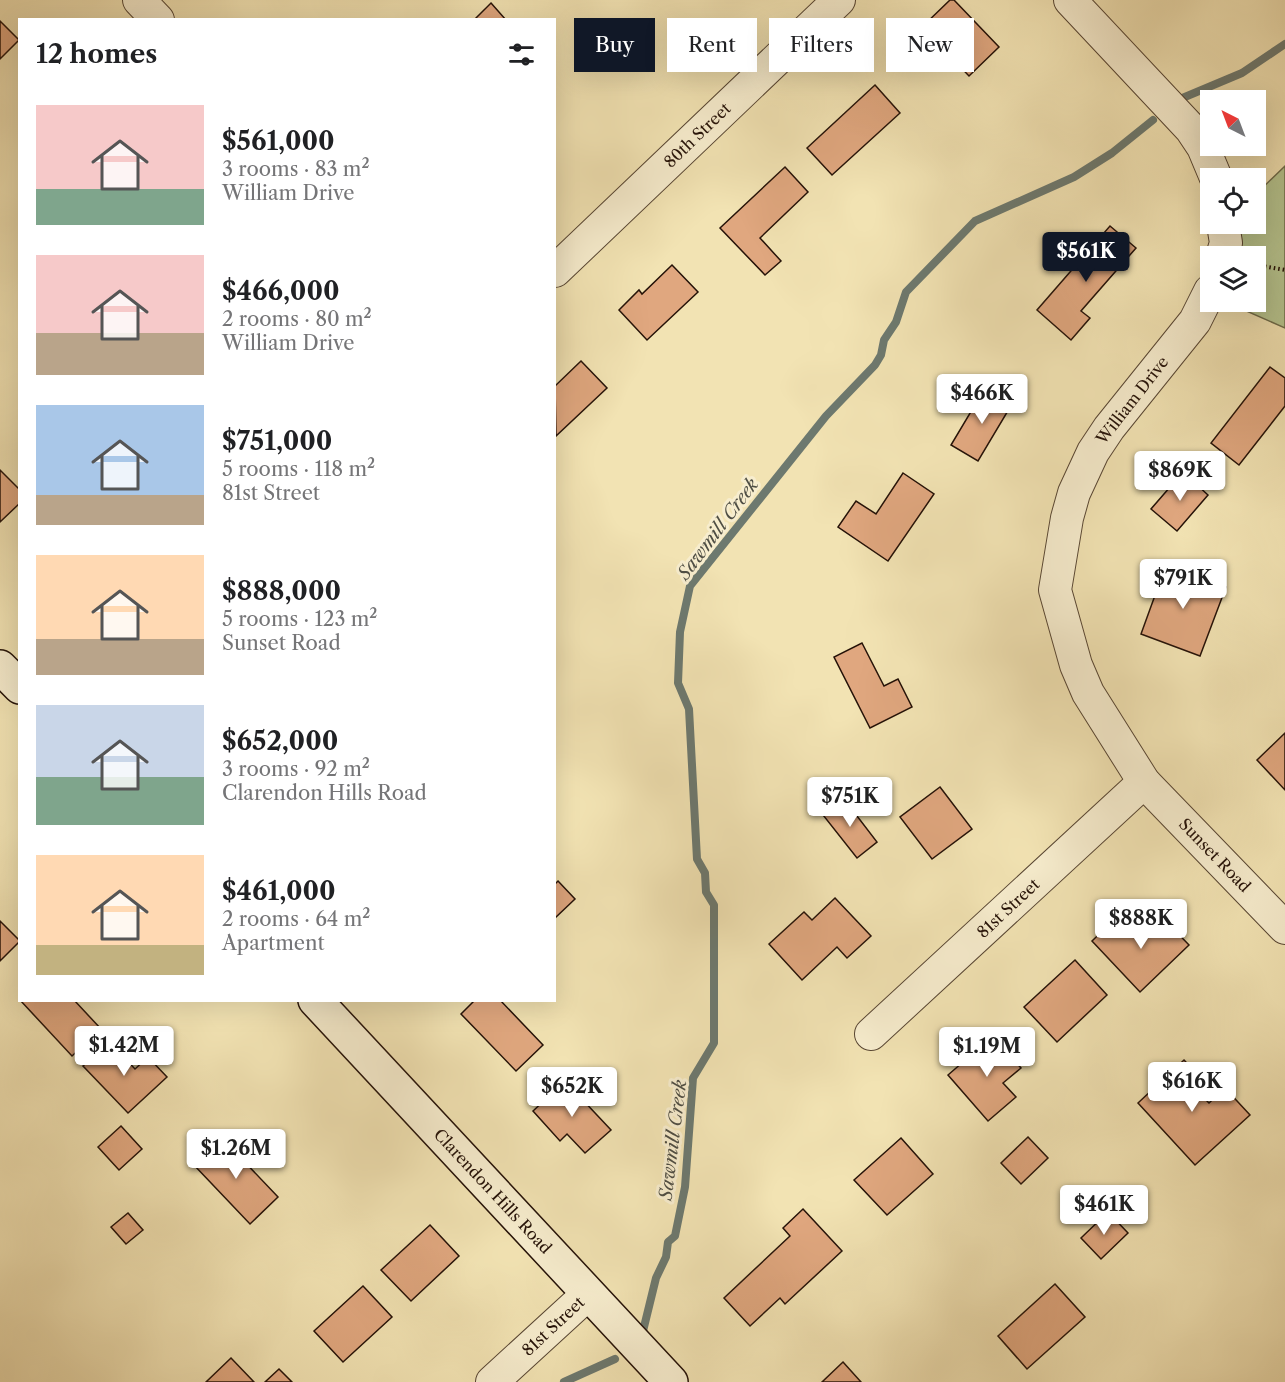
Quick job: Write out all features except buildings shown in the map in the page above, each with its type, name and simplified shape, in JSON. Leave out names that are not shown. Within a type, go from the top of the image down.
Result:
[{"type":"street","points":[[139,0],[156,18]]},
{"type":"street","name":"80th Street","points":[[556,270],[839,0]]},
{"type":"street","points":[[1070,0],[1191,129],[1203,147],[1211,168]]},
{"type":"street","name":"William Drive","points":[[1144,782],[1114,730],[1088,693],[1076,665],[1055,590],[1067,518],[1074,493],[1093,452],[1108,428],[1196,321],[1200,312]]},
{"type":"street","points":[[0,667],[18,685]]},
{"type":"street","name":"Sunset Road","points":[[1144,782],[1285,928]]},
{"type":"street","name":"81st Street","points":[[871,1034],[1144,782]]},
{"type":"street","name":"Clarendon Hills Road","points":[[317,1002],[670,1382]]},
{"type":"street","name":"81st Street","points":[[492,1382],[588,1294]]},
{"type":"path","points":[[1266,267],[1285,270]]},
{"type":"green space","points":[[1285,166],[1285,328],[1249,312],[1266,312],[1266,246],[1236,246],[1238,234],[1266,234],[1266,184]]},
{"type":"waterway","name":"Sawmill Creek","points":[[1180,99],[1242,73],[1285,44]]},
{"type":"waterway","name":"Sawmill Creek","points":[[643,1331],[656,1278],[666,1257],[668,1242],[675,1236],[685,1187],[693,1078],[714,1043],[714,905],[706,892],[705,873],[697,859],[689,709],[678,683],[680,632],[690,586],[826,416],[875,365],[881,355],[884,340],[896,322],[906,292],[975,221],[1074,177],[1112,153],[1153,120]]},
{"type":"waterway","name":"Sawmill Creek","points":[[564,1382],[615,1359]]}]
